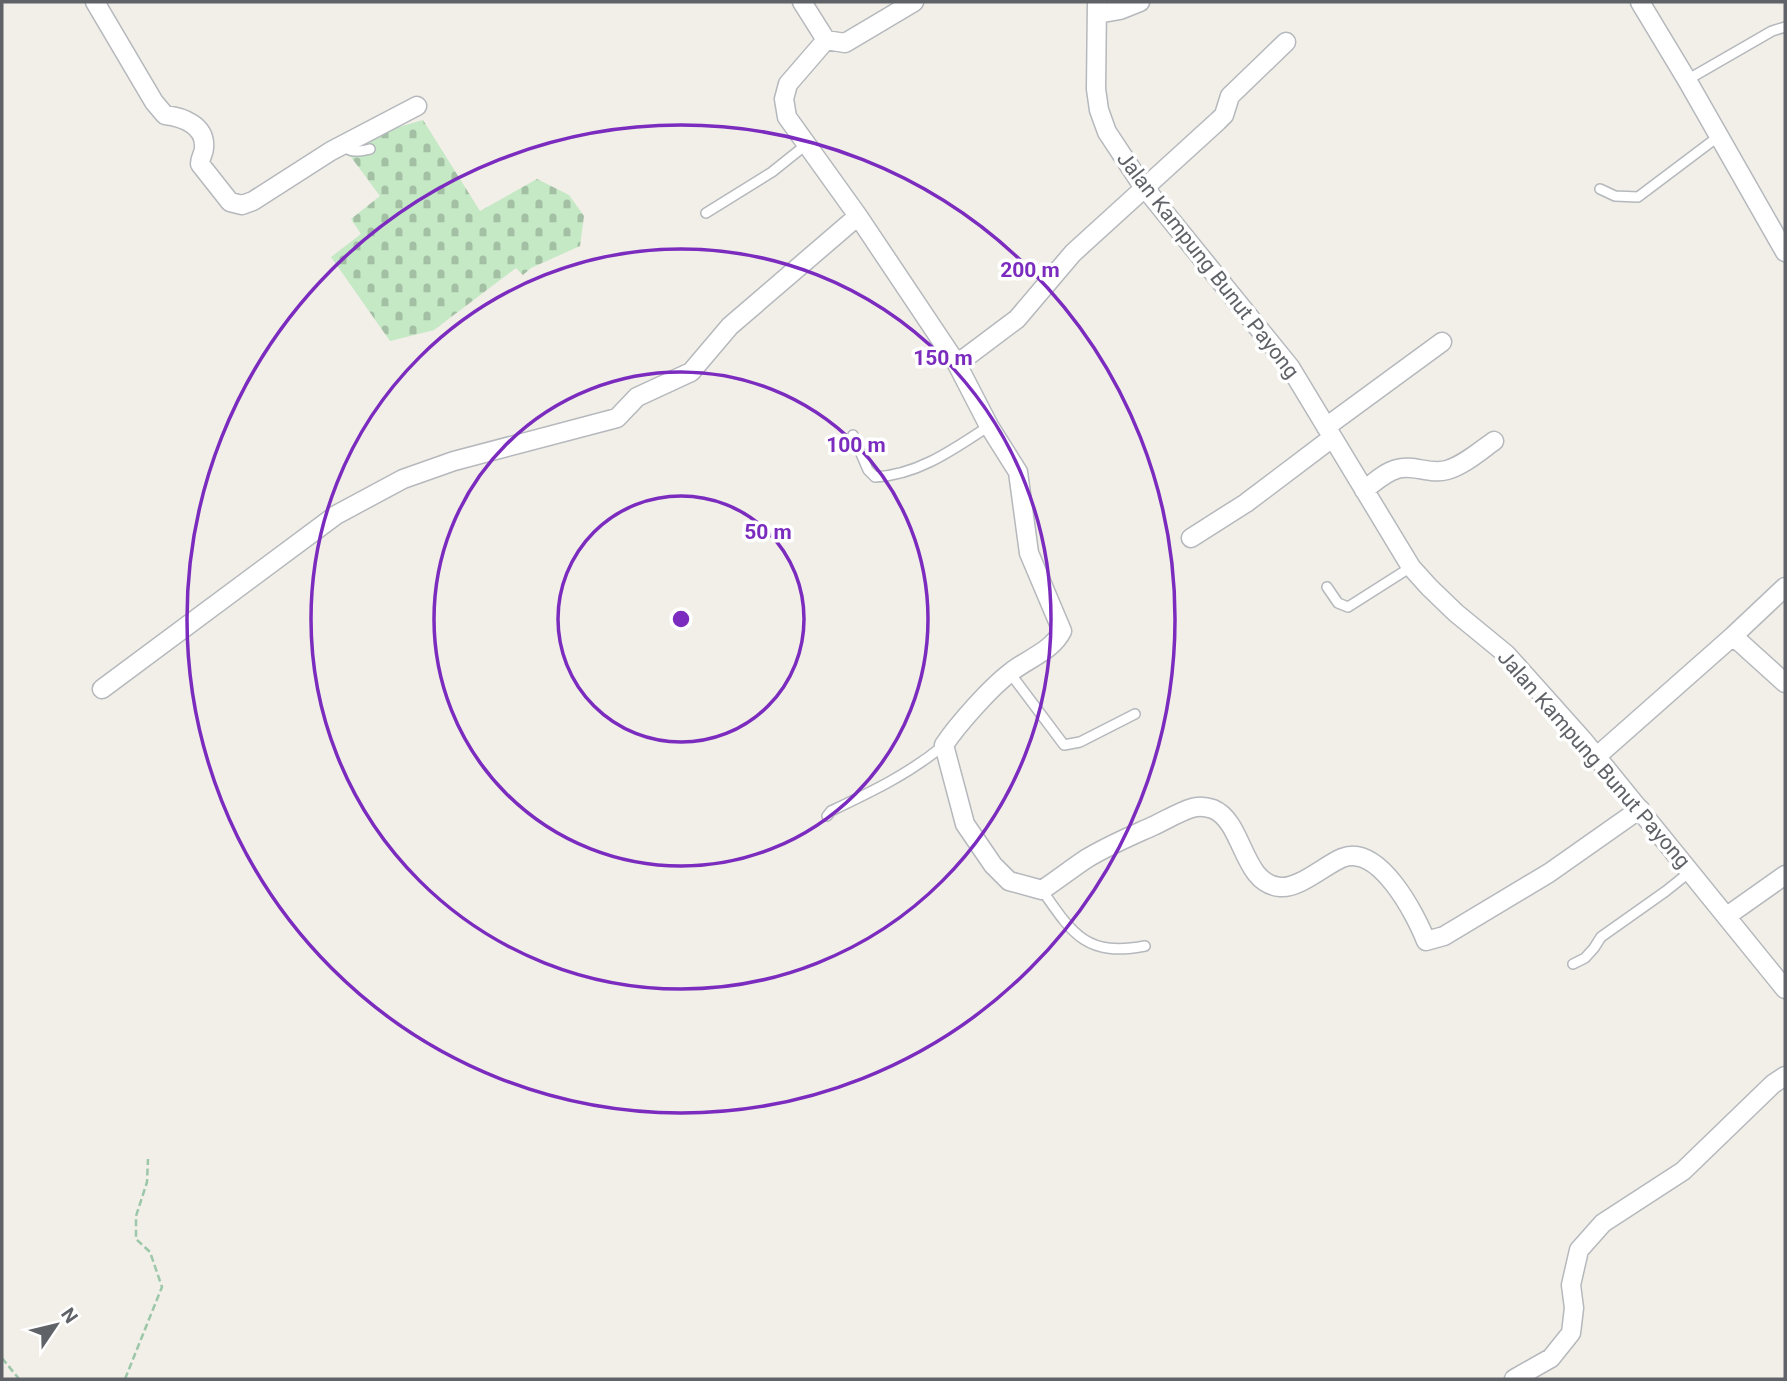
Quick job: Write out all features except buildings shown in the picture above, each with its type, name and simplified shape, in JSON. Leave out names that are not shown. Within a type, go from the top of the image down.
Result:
[{"type":"street","points":[[95,2],[165,116],[183,118],[194,124],[203,140],[204,149],[200,164],[230,202],[242,205],[253,201],[343,145],[417,106]]},
{"type":"street","points":[[802,2],[826,40],[845,43],[914,2]]},
{"type":"street","points":[[1097,8],[1120,10],[1140,2]]},
{"type":"street","points":[[1640,2],[1785,252]]},
{"type":"street","name":"Jalan Kampung Bunut Payong","points":[[1097,8],[1096,89],[1099,110],[1107,132],[1145,188],[1290,367],[1411,567],[1447,604],[1506,654],[1640,809],[1785,989]]},
{"type":"street","points":[[826,40],[788,83],[784,99],[787,117],[858,216],[957,364],[989,426],[1018,472],[1029,553],[1062,631],[1057,642],[1010,673],[954,730],[944,746],[965,824],[993,865],[1009,881],[1042,890],[1088,858],[1116,843],[1195,807],[1209,807],[1220,813],[1231,826],[1249,864],[1264,881],[1280,887],[1295,884],[1344,857],[1363,858],[1381,869],[1395,885],[1419,923],[1426,941],[1444,936],[1549,873],[1640,809]]},
{"type":"street","points":[[957,364],[1017,319],[1073,253],[1224,115],[1230,96],[1286,42]]},
{"type":"street","points":[[102,688],[336,514],[403,479],[454,461],[617,418],[636,397],[691,372],[730,326],[858,216]]},
{"type":"street","points":[[1191,538],[1246,503],[1329,432],[1442,342]]},
{"type":"street","points":[[1364,490],[1390,472],[1401,468],[1438,472],[1449,470],[1494,441]]},
{"type":"street","points":[[1596,757],[1785,587]]},
{"type":"street","points":[[1733,636],[1785,683]]},
{"type":"street","points":[[1727,916],[1785,875]]},
{"type":"street","points":[[1514,1379],[1551,1358],[1571,1333],[1574,1308],[1571,1286],[1579,1250],[1603,1223],[1683,1171],[1773,1084],[1785,1076]]},
{"type":"lane","points":[[1687,80],[1785,27]]},
{"type":"lane","points":[[1600,189],[1615,196],[1638,197],[1719,136]]},
{"type":"lane","points":[[706,213],[772,173],[807,144]]},
{"type":"lane","points":[[343,145],[354,151],[370,149]]},
{"type":"lane","points":[[853,435],[868,470],[875,477],[894,476],[942,457],[989,426]]},
{"type":"lane","points":[[1327,587],[1338,603],[1348,607],[1411,567]]},
{"type":"lane","points":[[1010,673],[1064,745],[1080,742],[1135,714]]},
{"type":"lane","points":[[827,816],[831,811],[891,783],[944,746]]},
{"type":"lane","points":[[1573,964],[1585,958],[1601,937],[1691,871]]},
{"type":"lane","points":[[1042,890],[1064,922],[1080,938],[1099,947],[1124,950],[1145,946]]},
{"type":"path","points":[[125,1379],[162,1287],[150,1252],[136,1239],[136,1216],[147,1182],[148,1159]]},
{"type":"path","points":[[2,1358],[19,1379]]},
{"type":"green space","points":[[423,120],[480,211],[537,179],[569,195],[584,216],[580,246],[531,268],[523,275],[516,268],[434,330],[390,341],[331,257],[361,234],[351,219],[380,196],[348,153],[375,134]]}]
